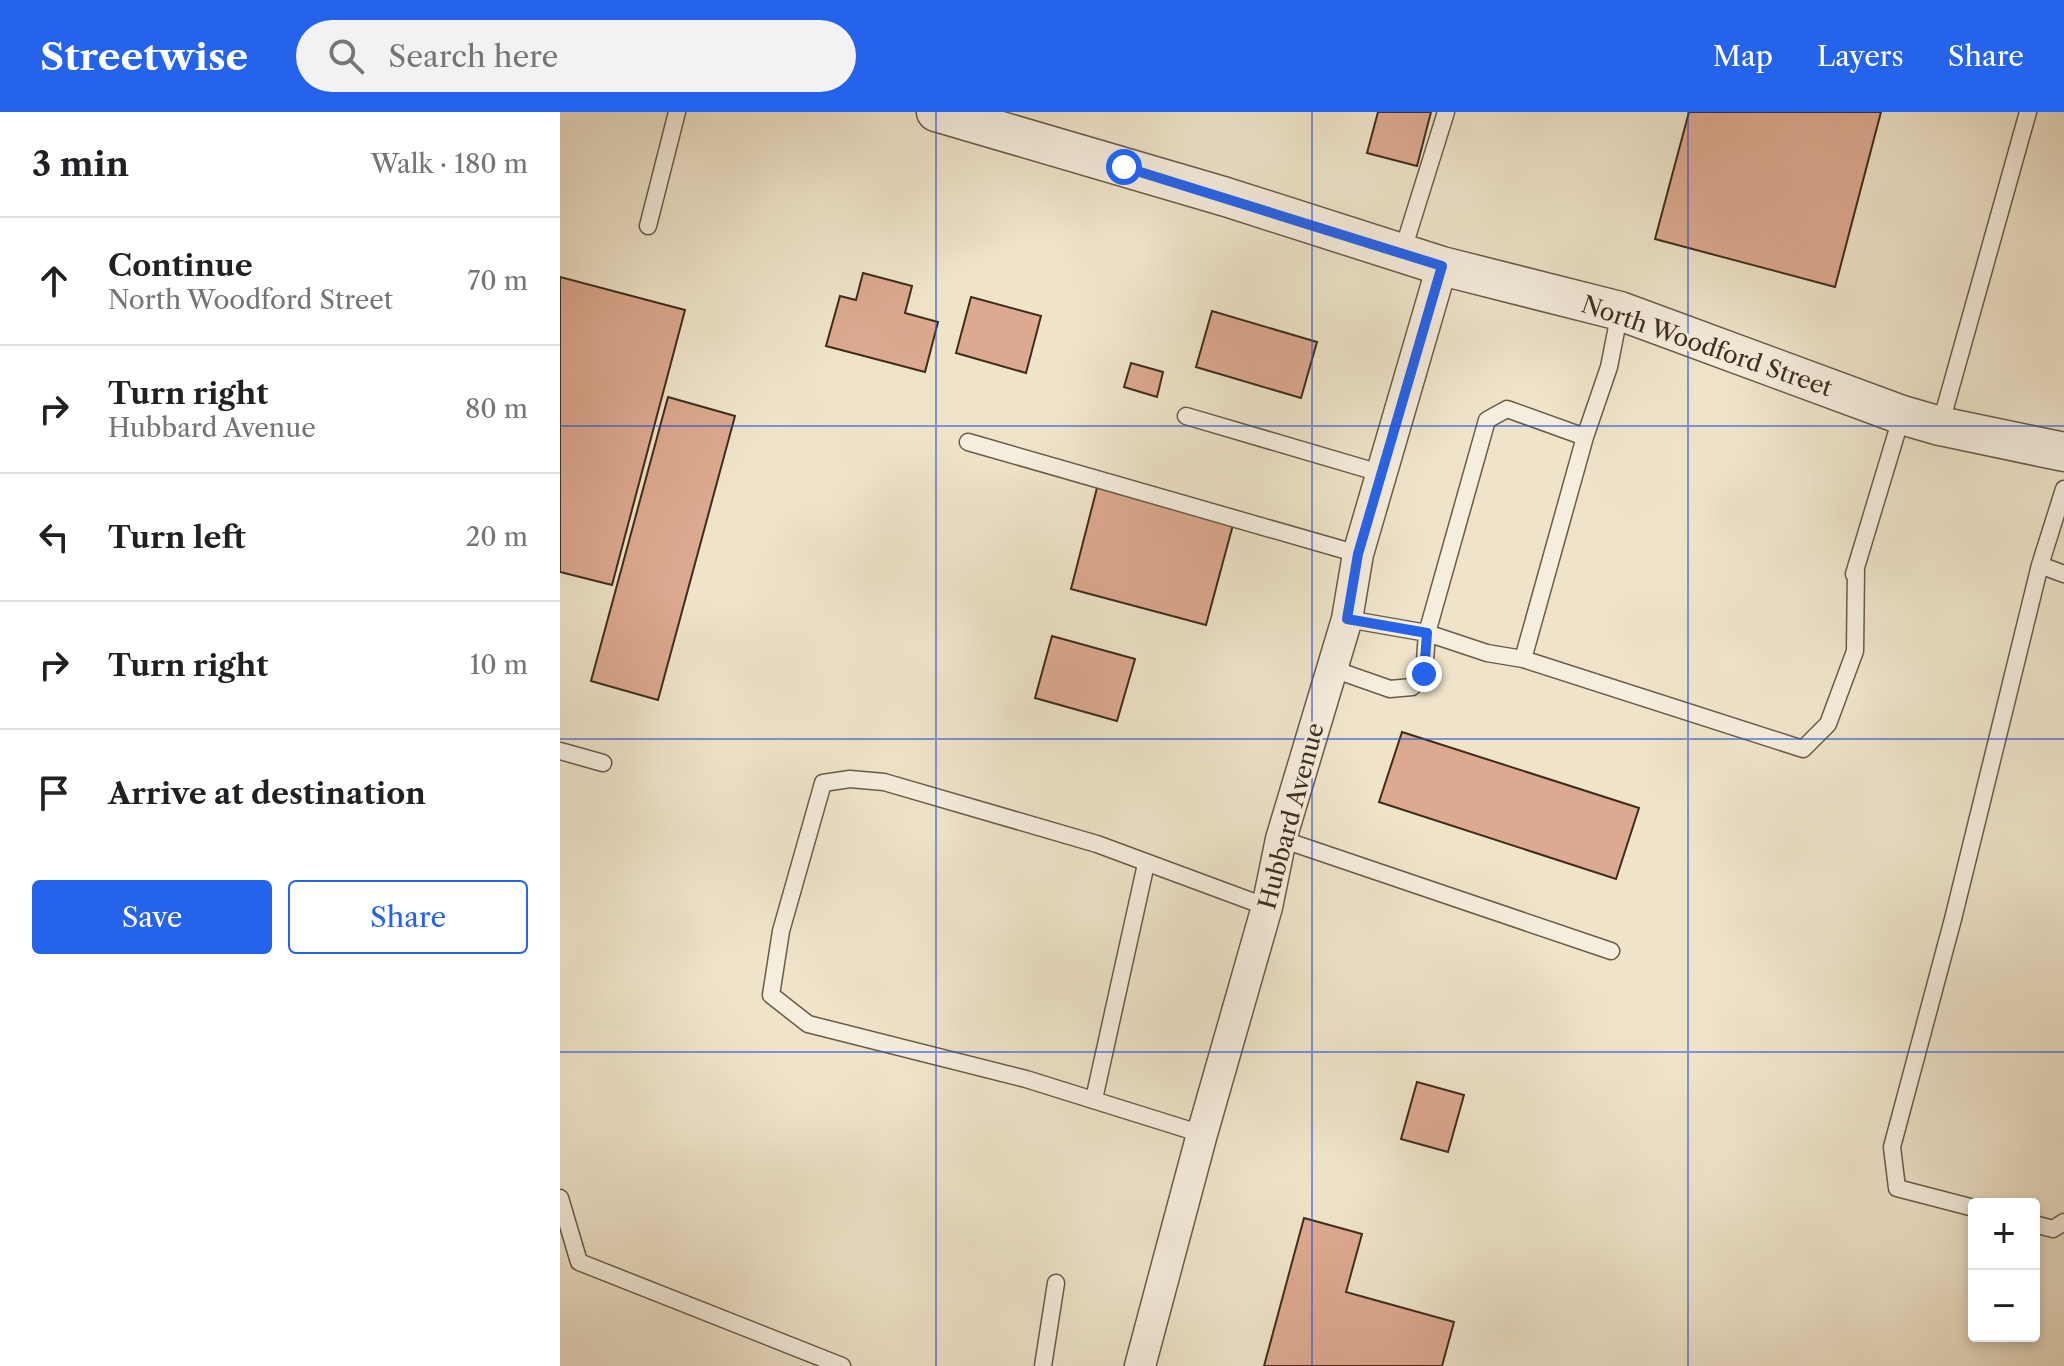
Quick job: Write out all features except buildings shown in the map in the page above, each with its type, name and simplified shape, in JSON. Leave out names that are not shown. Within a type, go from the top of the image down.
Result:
[{"type":"street","name":"North Woodford Street","points":[[936,112],[1226,197],[1442,266],[1620,311],[1902,415],[2064,452]]},
{"type":"street","name":"Hubbard Avenue","points":[[1140,1366],[1267,907],[1281,839],[1347,619],[1358,554],[1380,473],[1442,266]]},
{"type":"lane","points":[[648,226],[677,112]]},
{"type":"lane","points":[[1402,253],[1446,112]]},
{"type":"lane","points":[[1940,426],[2028,112]]},
{"type":"lane","points":[[1523,659],[1585,437],[1609,367],[1620,311]]},
{"type":"lane","points":[[1333,669],[1390,689],[1412,687],[1424,674],[1427,633],[1487,420],[1507,409],[1585,437]]},
{"type":"lane","points":[[1347,619],[1427,633],[1487,653],[1523,659],[1803,749],[1828,724],[1855,651],[1855,571],[1902,415]]},
{"type":"lane","points":[[1186,416],[1380,473]]},
{"type":"lane","points":[[968,442],[1358,554]]},
{"type":"lane","points":[[1968,1206],[1897,1188],[1892,1147],[1953,919],[2040,565],[2064,489]]},
{"type":"lane","points":[[2040,565],[2064,574]]},
{"type":"lane","points":[[560,751],[603,763]]},
{"type":"lane","points":[[1202,1134],[1026,1079],[808,1024],[771,995],[781,931],[823,783],[850,779],[884,782],[1097,844],[1267,907]]},
{"type":"lane","points":[[1281,839],[1611,951]]},
{"type":"lane","points":[[1094,1099],[1146,864]]},
{"type":"lane","points":[[560,1198],[579,1262],[842,1366]]},
{"type":"lane","points":[[2040,1226],[2053,1229],[2064,1222]]},
{"type":"lane","points":[[1043,1366],[1056,1283]]},
{"type":"route","points":[[1124,167],[1442,266],[1358,554],[1347,619],[1427,633],[1424,674]]}]
